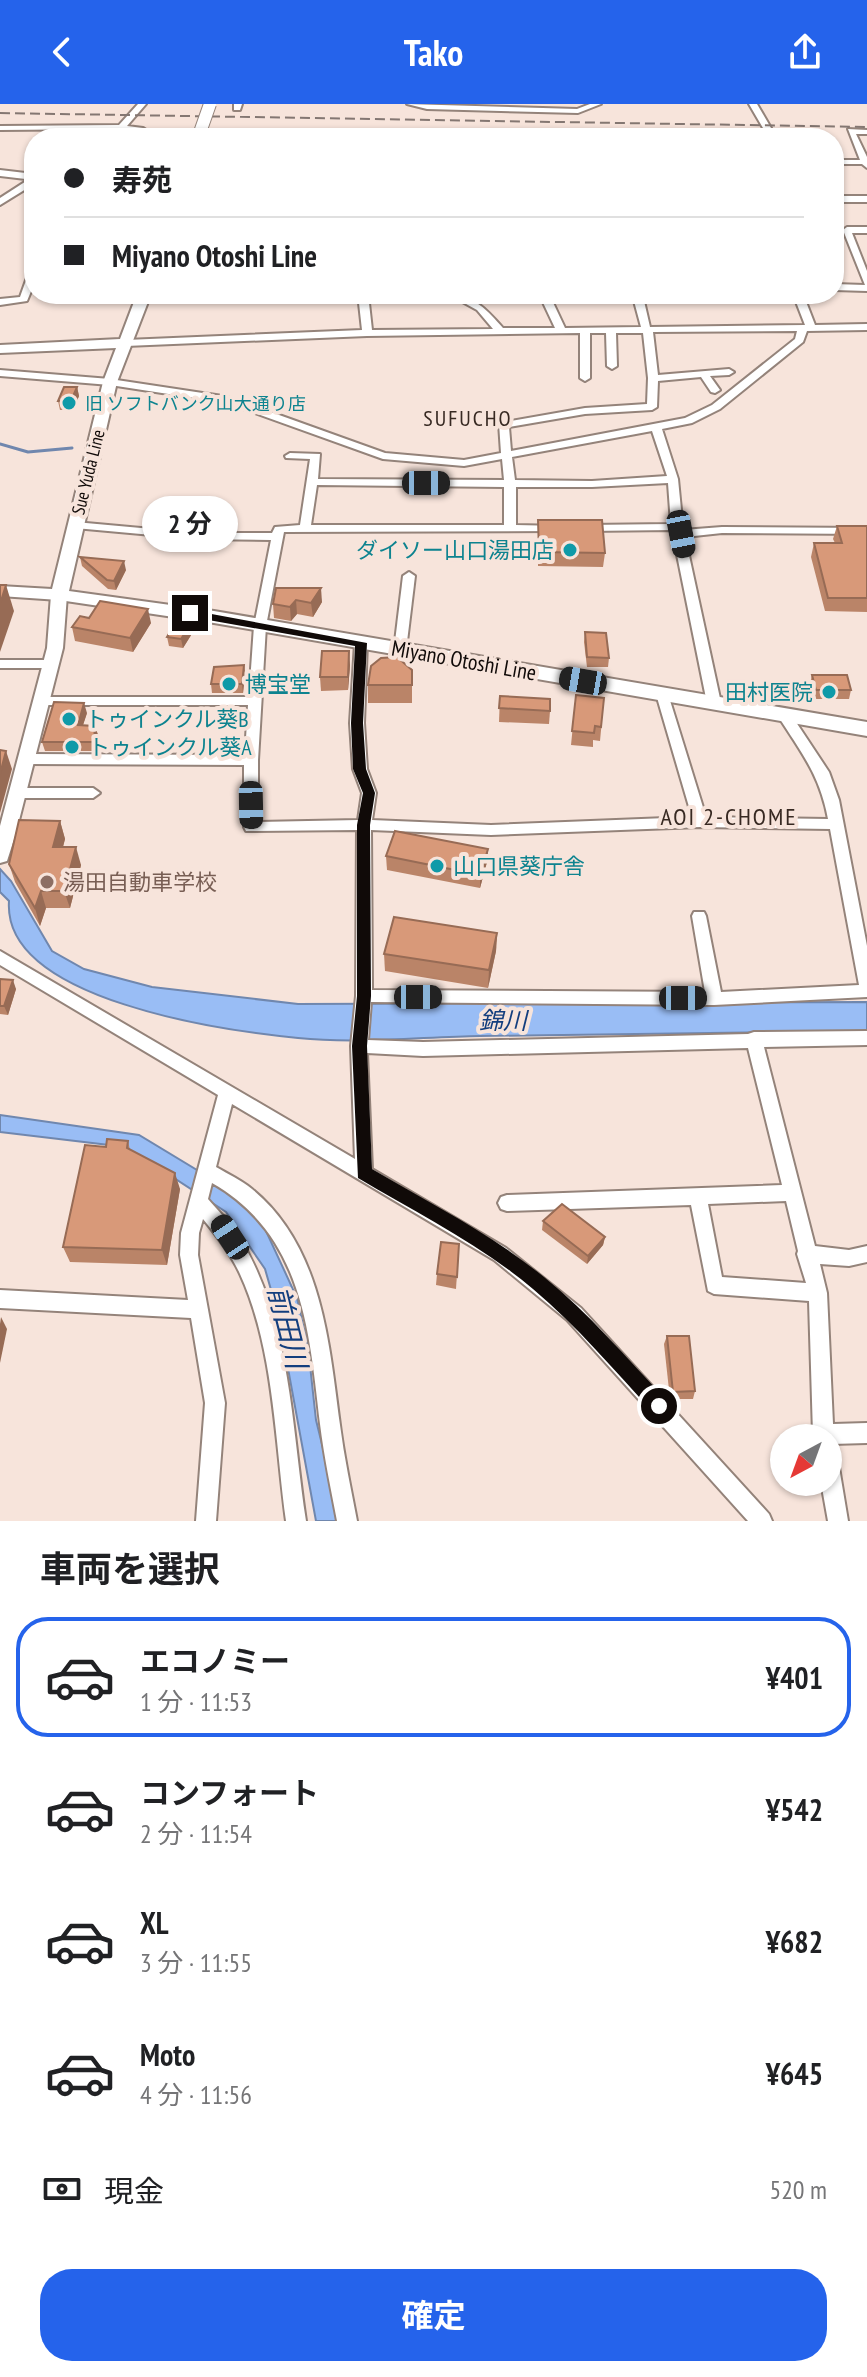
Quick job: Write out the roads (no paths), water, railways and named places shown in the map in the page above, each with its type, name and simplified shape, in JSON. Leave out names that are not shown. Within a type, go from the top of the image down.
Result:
[{"type":"main road","points":[[202,128],[210,104]]},
{"type":"main road","name":"Sue Yuda Line","points":[[59,595],[110,382],[142,304]]},
{"type":"main road","points":[[0,349],[126,343]]},
{"type":"main road","points":[[0,591],[59,595]]},
{"type":"main road","name":"Miyano Otoshi Line","points":[[59,595],[867,729]]},
{"type":"street","points":[[121,127],[142,104]]},
{"type":"street","points":[[411,104],[578,111],[597,104]]},
{"type":"street","points":[[753,104],[767,128]]},
{"type":"street","points":[[0,128],[127,128]]},
{"type":"street","points":[[844,162],[866,163],[851,131],[867,132]]},
{"type":"street","points":[[0,173],[24,177]]},
{"type":"street","points":[[0,202],[24,185]]},
{"type":"street","points":[[844,199],[867,199]]},
{"type":"street","points":[[844,287],[867,286],[862,257],[847,230],[867,230]]},
{"type":"street","points":[[0,302],[24,299]]},
{"type":"street","points":[[364,304],[367,333]]},
{"type":"street","points":[[472,304],[480,308],[500,331]]},
{"type":"street","points":[[549,304],[561,330]]},
{"type":"street","points":[[510,527],[510,484],[503,425],[585,411],[649,409],[653,378],[647,330],[640,304]]},
{"type":"street","points":[[0,373],[110,382],[229,400],[306,431],[401,460],[464,463],[688,421],[716,407],[800,340],[806,328],[800,304]]},
{"type":"street","points":[[126,343],[367,333],[867,327]]},
{"type":"street","points":[[585,330],[585,378]]},
{"type":"street","points":[[611,330],[612,366]]},
{"type":"street","points":[[653,378],[729,372]]},
{"type":"street","points":[[704,375],[715,390]]},
{"type":"street","points":[[657,429],[673,479],[679,530],[714,703]]},
{"type":"street","points":[[290,456],[316,456],[305,527]]},
{"type":"street","points":[[313,482],[510,484],[673,479]]},
{"type":"street","points":[[75,525],[196,536],[278,537]]},
{"type":"street","points":[[835,824],[700,822],[491,830],[364,825],[251,827],[253,701],[260,626],[279,529],[510,527],[867,531]]},
{"type":"street","points":[[400,650],[409,576]]},
{"type":"street","points":[[0,856],[29,759],[62,617],[59,595]]},
{"type":"street","points":[[361,643],[357,723],[360,769],[369,793],[364,825],[364,996],[359,1046],[364,1173]]},
{"type":"street","points":[[0,664],[51,664]]},
{"type":"street","points":[[662,694],[700,822]]},
{"type":"street","points":[[42,701],[253,701]]},
{"type":"street","points":[[364,996],[714,999],[867,989],[822,772],[785,716]]},
{"type":"street","points":[[29,759],[251,760]]},
{"type":"street","points":[[19,793],[93,793]]},
{"type":"street","points":[[699,916],[714,999]]},
{"type":"street","points":[[0,957],[500,1254],[538,1283],[605,1346],[762,1521]]},
{"type":"street","points":[[359,1046],[423,1049],[754,1039],[867,1039]]},
{"type":"street","points":[[754,1039],[818,1293],[823,1424]]},
{"type":"street","points":[[206,1521],[215,1403],[189,1255],[190,1233],[227,1093]]},
{"type":"street","points":[[206,1170],[251,1199],[272,1224],[307,1291],[319,1335],[334,1453],[347,1521]]},
{"type":"street","points":[[507,1203],[792,1193]]},
{"type":"street","points":[[698,1195],[714,1285],[818,1293]]},
{"type":"street","points":[[200,1203],[230,1237],[251,1272],[265,1308],[296,1521]]},
{"type":"street","points":[[806,1254],[849,1258],[867,1254]]},
{"type":"street","points":[[0,1299],[199,1310]]},
{"type":"street","points":[[842,1435],[867,1433]]},
{"type":"street","points":[[834,1496],[838,1521]]},
{"type":"water","name":"錦川","points":[[0,869],[11,881],[52,951],[84,969],[152,987],[298,1004],[867,1002],[867,1031],[343,1040],[298,1038],[222,1028],[124,1004],[79,986],[41,964],[16,935],[9,901],[0,892]]},
{"type":"water","name":"前田川","points":[[0,1115],[139,1135],[230,1190],[260,1218],[297,1298],[308,1347],[316,1420],[341,1521],[316,1521],[278,1314],[265,1269],[226,1212],[157,1167],[109,1145],[0,1132]]},
{"type":"waterway","points":[[0,444],[28,452],[72,448]]},
{"type":"railway","points":[[0,113],[867,127]]},
{"type":"place","name":"旧 ソフトバンク山大通り店","points":[[69,403]]},
{"type":"place","name":"ダイソー山口湯田店","points":[[570,550]]},
{"type":"place","name":"博宝堂","points":[[229,684]]},
{"type":"place","name":"田村医院","points":[[829,692]]},
{"type":"place","name":"トゥインクル葵B","points":[[69,719]]},
{"type":"place","name":"トゥインクル葵A","points":[[72,747]]},
{"type":"place","name":"山口県葵庁舎","points":[[437,866]]},
{"type":"place","name":"湯田自動車学校","points":[[47,882]]},
{"type":"district","name":"SUFUCHO","points":[[468,418]]},
{"type":"district","name":"AOI 2-CHOME","points":[[729,816]]}]
